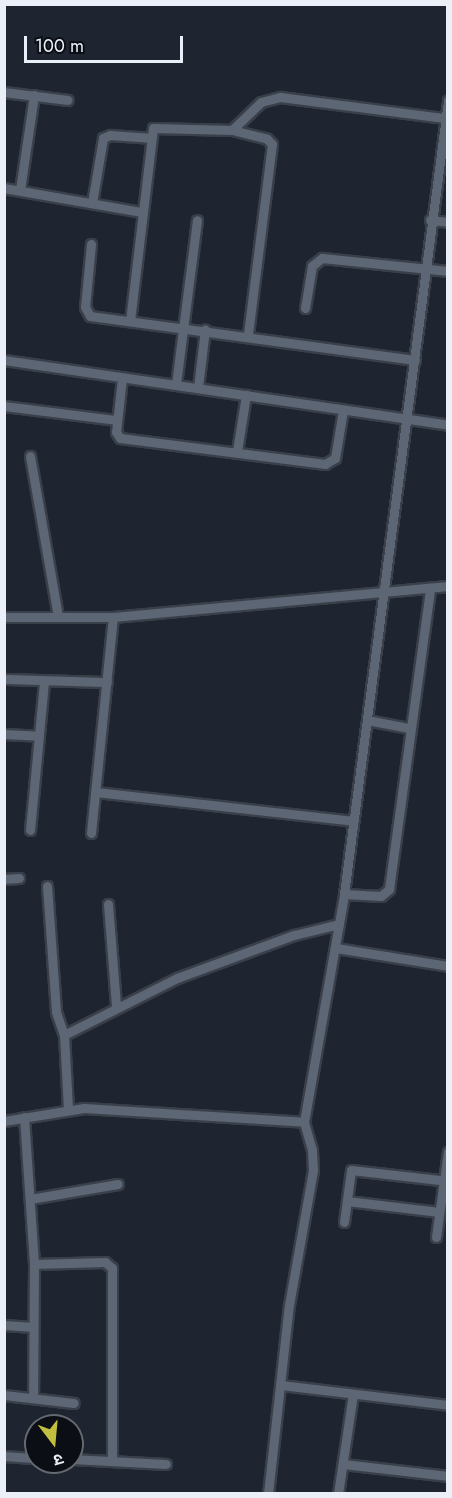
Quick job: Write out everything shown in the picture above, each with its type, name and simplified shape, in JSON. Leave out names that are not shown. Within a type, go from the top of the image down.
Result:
[{"type":"street","points":[[4,92],[67,100]]},
{"type":"street","points":[[20,190],[34,95]]},
{"type":"street","points":[[232,130],[261,102],[280,97],[445,118]]},
{"type":"street","points":[[268,1494],[289,1305],[313,1170],[312,1150],[304,1122],[344,894],[383,592],[408,421],[430,220],[444,159],[447,101]]},
{"type":"street","points":[[130,321],[149,138],[158,126],[232,130],[267,139],[272,144],[248,334]]},
{"type":"street","points":[[92,203],[103,138],[110,135],[149,138]]},
{"type":"street","points":[[4,188],[142,212]]},
{"type":"street","points":[[176,384],[197,220]]},
{"type":"street","points":[[430,220],[447,222]]},
{"type":"street","points":[[91,244],[87,313],[130,321],[248,334],[415,360]]},
{"type":"street","points":[[305,309],[316,260],[447,271]]},
{"type":"street","points":[[198,387],[205,329]]},
{"type":"street","points":[[4,360],[447,425]]},
{"type":"street","points":[[122,378],[116,432],[120,438],[331,462],[337,453],[343,410]]},
{"type":"street","points":[[237,451],[246,394]]},
{"type":"street","points":[[4,406],[117,420]]},
{"type":"street","points":[[30,456],[58,617]]},
{"type":"street","points":[[5,616],[112,616],[447,586]]},
{"type":"street","points":[[344,894],[381,896],[389,889],[409,728],[430,588]]},
{"type":"street","points":[[91,833],[112,616]]},
{"type":"street","points":[[4,679],[107,682]]},
{"type":"street","points":[[30,830],[44,681]]},
{"type":"street","points":[[367,720],[409,728]]},
{"type":"street","points":[[4,734],[39,736]]},
{"type":"street","points":[[96,792],[353,821]]},
{"type":"street","points":[[4,879],[19,878]]},
{"type":"street","points":[[47,886],[56,1012],[64,1035],[68,1109]]},
{"type":"street","points":[[108,904],[116,1006]]},
{"type":"street","points":[[64,1035],[116,1006],[233,956],[339,924]]},
{"type":"street","points":[[336,948],[447,966]]},
{"type":"street","points":[[4,1120],[68,1109],[126,1109],[304,1122]]},
{"type":"street","points":[[24,1117],[34,1264],[33,1398]]},
{"type":"street","points":[[436,1236],[446,1181],[447,1152]]},
{"type":"street","points":[[344,1222],[354,1169],[446,1181]]},
{"type":"street","points":[[30,1199],[118,1184]]},
{"type":"street","points":[[347,1201],[439,1212]]},
{"type":"street","points":[[34,1264],[105,1262],[112,1268],[112,1461]]},
{"type":"street","points":[[4,1325],[33,1327]]},
{"type":"street","points":[[281,1385],[447,1405]]},
{"type":"street","points":[[338,1494],[353,1394]]},
{"type":"street","points":[[4,1395],[74,1402]]},
{"type":"street","points":[[4,1456],[24,1457]]},
{"type":"street","points":[[84,1460],[166,1464]]},
{"type":"street","points":[[343,1464],[447,1476]]}]
